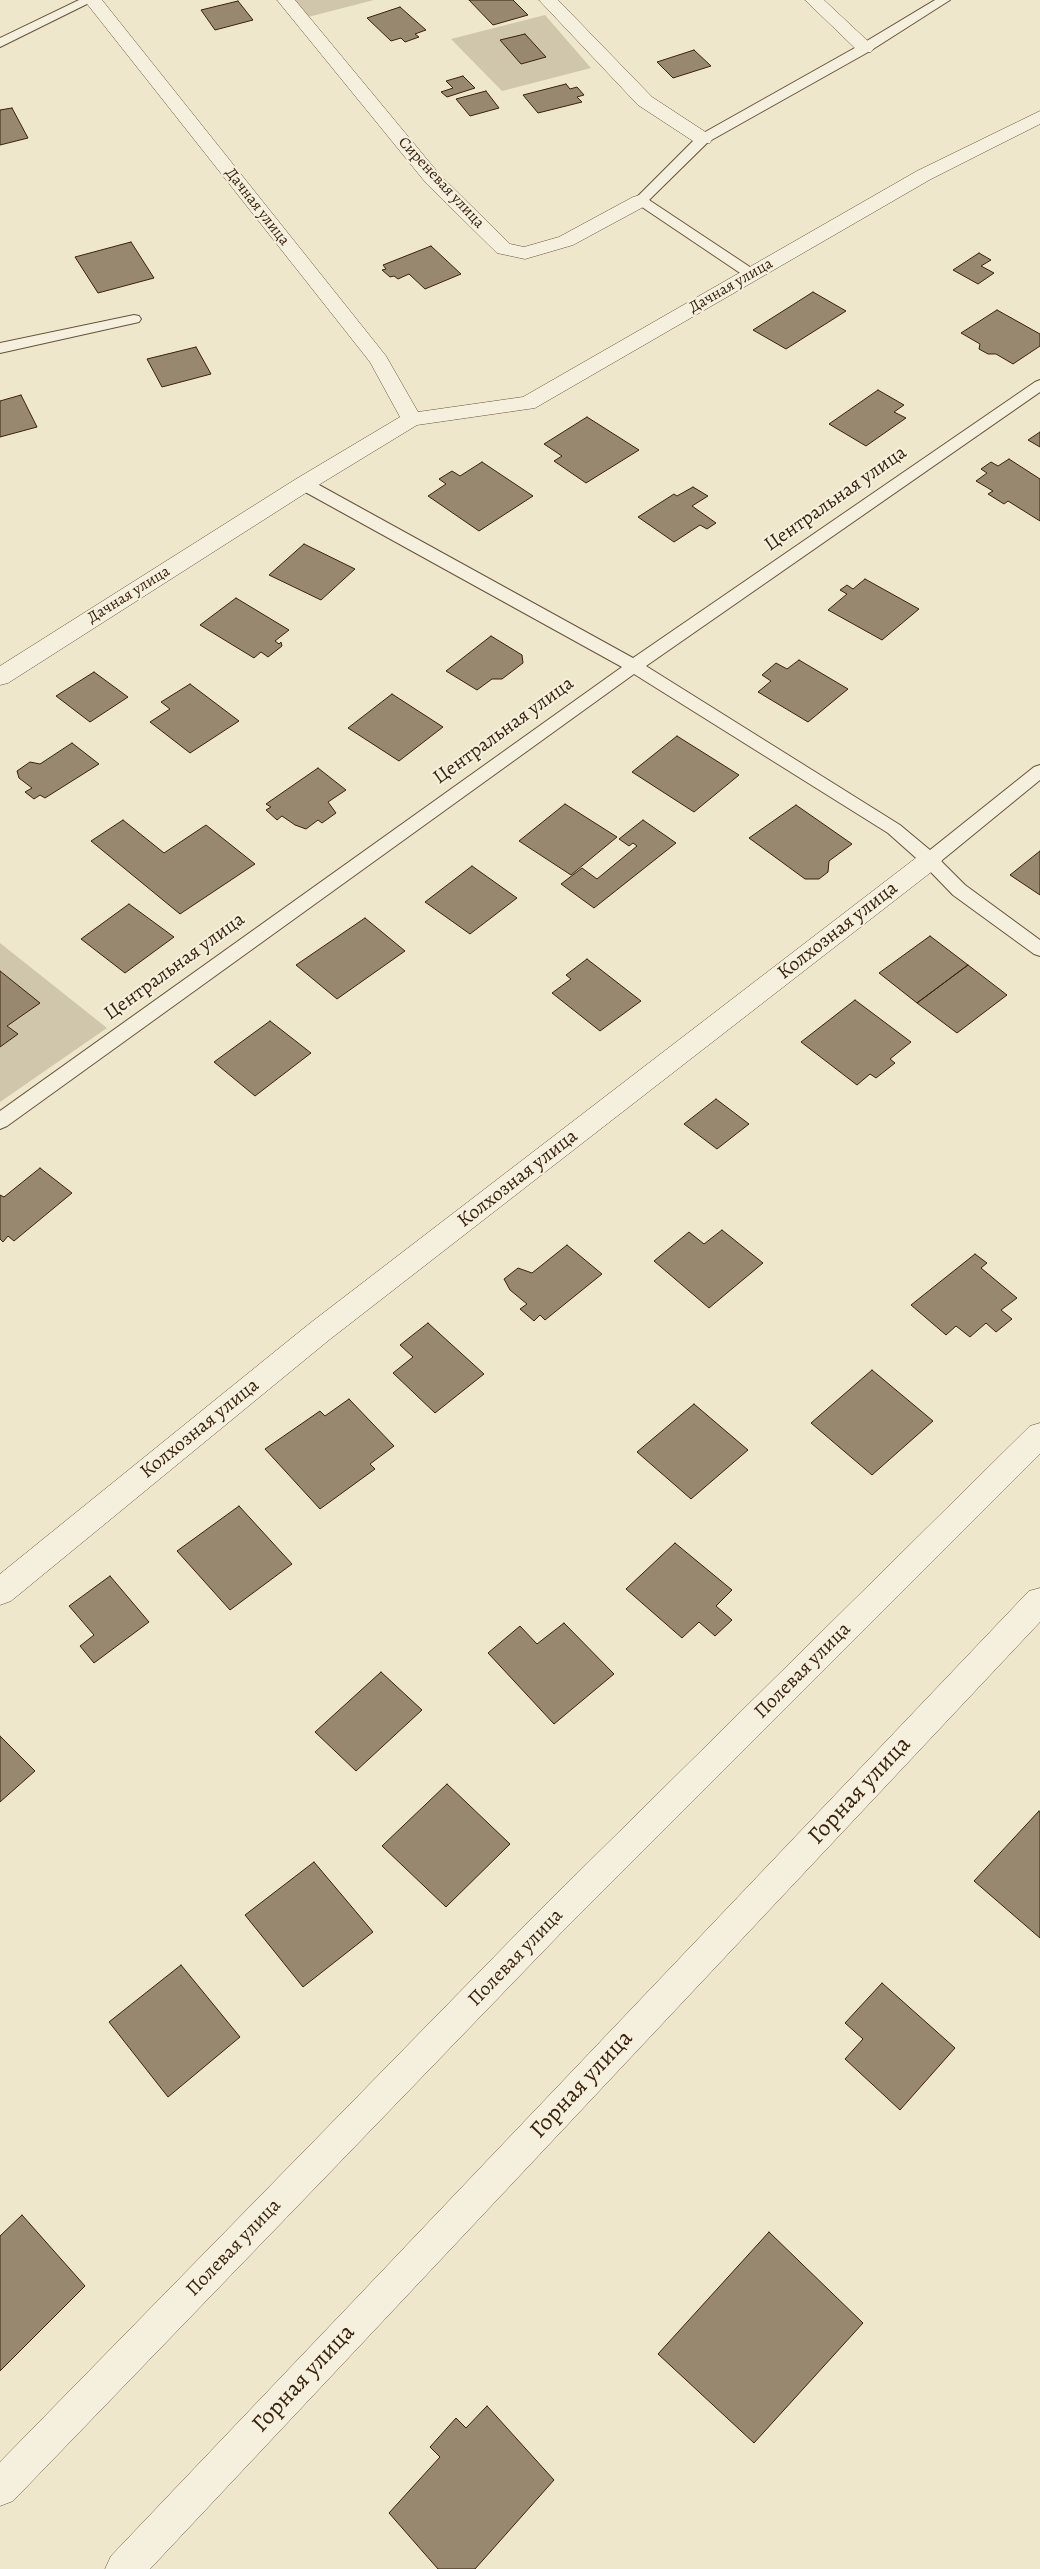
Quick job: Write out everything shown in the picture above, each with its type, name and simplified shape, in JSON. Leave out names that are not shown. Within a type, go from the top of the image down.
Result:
[{"type":"street","name":"Дачная улица","points":[[93,0],[379,360],[412,419]]},
{"type":"street","name":"Сиреневая улица","points":[[286,0],[433,179],[504,249],[525,253],[566,242],[640,201]]},
{"type":"street","points":[[548,0],[645,101],[703,139]]},
{"type":"street","points":[[814,0],[865,48]]},
{"type":"street","name":"Дачная улица","points":[[0,677],[304,484],[412,419],[528,404],[924,175],[1040,117]]},
{"type":"street","name":"Колхозная улица","points":[[0,1592],[319,1332],[930,860]]},
{"type":"street","name":"Полевая улица","points":[[0,2488],[549,1923],[1040,1435]]},
{"type":"street","name":"Горная улица","points":[[124,2569],[1040,1601]]},
{"type":"lane","points":[[0,43],[89,0]]},
{"type":"lane","points":[[751,274],[640,201],[703,139],[865,48],[944,0]]},
{"type":"lane","points":[[0,348],[134,320]]},
{"type":"lane","name":"Центральная улица","points":[[0,1121],[634,666],[1040,385]]},
{"type":"lane","points":[[304,484],[634,666],[894,829],[930,860],[959,890],[1040,949]]},
{"type":"lane","name":"Колхозная улица","points":[[930,860],[1040,771]]},
{"type":"shaded area","points":[[294,0],[374,0],[308,17]]},
{"type":"shaded area","points":[[545,15],[591,68],[502,91],[451,39]]},
{"type":"shaded area","points":[[0,943],[107,1028],[0,1102]]},
{"type":"building","points":[[469,0],[513,0],[528,15],[493,25]]},
{"type":"building","points":[[238,1],[253,20],[215,30],[201,10]]},
{"type":"building","points":[[400,7],[426,30],[415,34],[419,37],[405,42],[401,38],[391,41],[367,18]]},
{"type":"building","points":[[525,34],[546,57],[521,64],[500,40]]},
{"type":"building","points":[[694,50],[711,66],[673,78],[657,62]]},
{"type":"building","points":[[463,76],[475,88],[447,97],[441,92],[453,88],[446,81]]},
{"type":"building","points":[[566,84],[570,89],[577,87],[584,95],[577,97],[582,102],[538,113],[523,95]]},
{"type":"building","points":[[486,91],[499,108],[470,116],[456,99]]},
{"type":"building","points":[[12,108],[28,138],[0,145],[0,110]]},
{"type":"building","points":[[131,242],[154,278],[98,293],[75,257]]},
{"type":"building","points":[[431,246],[461,274],[425,289],[409,274],[398,279],[394,276],[390,277],[382,270],[386,269],[383,265]]},
{"type":"building","points":[[979,253],[991,260],[981,266],[994,273],[978,284],[953,270]]},
{"type":"building","points":[[813,292],[846,311],[786,349],[753,330]]},
{"type":"building","points":[[997,310],[1040,334],[1040,346],[1013,364],[996,354],[988,354],[979,349],[980,344],[961,333]]},
{"type":"building","points":[[196,347],[211,374],[162,387],[147,359]]},
{"type":"building","points":[[878,390],[904,405],[894,412],[906,418],[866,446],[829,424]]},
{"type":"building","points":[[21,395],[37,427],[0,437],[0,401]]},
{"type":"building","points":[[587,417],[639,450],[586,483],[554,461],[562,456],[544,444]]},
{"type":"building","points":[[1040,432],[1040,447],[1028,440]]},
{"type":"building","points":[[1009,459],[1040,479],[1040,521],[1008,501],[1004,504],[988,494],[993,491],[976,481],[987,473],[981,469],[991,462],[998,466]]},
{"type":"building","points":[[482,462],[533,496],[479,531],[428,496],[446,484],[439,479],[452,471],[460,476]]},
{"type":"building","points":[[693,487],[708,496],[692,506],[716,523],[707,529],[700,525],[674,542],[638,517],[674,494],[677,496]]},
{"type":"building","points":[[304,544],[355,569],[321,600],[269,575]]},
{"type":"building","points":[[865,579],[919,609],[882,640],[828,610],[847,594],[840,590],[847,585],[853,589]]},
{"type":"building","points":[[236,598],[289,630],[275,641],[279,644],[281,642],[282,646],[268,657],[261,652],[254,658],[200,625]]},
{"type":"building","points":[[491,636],[522,655],[523,663],[502,679],[492,679],[477,690],[446,671]]},
{"type":"building","points":[[799,660],[848,689],[808,722],[758,692],[771,681],[762,675],[776,663],[787,669]]},
{"type":"building","points":[[94,672],[128,697],[90,722],[56,696]]},
{"type":"building","points":[[190,684],[239,721],[190,753],[150,722],[170,709],[161,702]]},
{"type":"building","points":[[392,694],[443,727],[399,761],[348,728]]},
{"type":"building","points":[[677,736],[739,775],[694,812],[632,772]]},
{"type":"building","points":[[72,743],[99,764],[45,798],[40,795],[34,799],[25,792],[32,788],[19,778],[17,771],[30,762],[40,764]]},
{"type":"building","points":[[318,768],[346,790],[328,802],[336,813],[322,823],[318,820],[306,829],[295,825],[282,816],[277,820],[266,810],[271,807],[266,804]]},
{"type":"building","points":[[565,804],[617,837],[571,875],[519,841]]},
{"type":"building","points":[[796,805],[852,844],[829,861],[828,872],[819,879],[805,879],[749,838]]},
{"type":"building","points":[[123,820],[164,853],[206,825],[255,864],[180,914],[91,841]]},
{"type":"building","points":[[643,820],[676,843],[594,908],[561,884],[582,868],[597,879],[637,846],[633,843],[629,846],[619,839]]},
{"type":"building","points":[[1040,851],[1040,895],[1010,875]]},
{"type":"building","points":[[472,866],[517,898],[470,934],[425,902]]},
{"type":"building","points":[[129,904],[174,937],[125,973],[81,939]]},
{"type":"building","points":[[365,918],[405,951],[337,999],[296,965]]},
{"type":"building","points":[[930,936],[968,965],[917,1003],[879,973]]},
{"type":"building","points":[[587,959],[641,1001],[600,1031],[552,993],[571,979],[566,975]]},
{"type":"building","points":[[968,965],[1007,995],[957,1033],[917,1003]]},
{"type":"building","points":[[0,971],[40,1003],[7,1026],[18,1034],[0,1047]]},
{"type":"building","points":[[855,1000],[911,1042],[890,1059],[895,1063],[876,1078],[870,1074],[857,1085],[801,1042]]},
{"type":"building","points":[[270,1021],[311,1053],[255,1096],[214,1062]]},
{"type":"building","points":[[716,1099],[749,1124],[717,1149],[684,1124]]},
{"type":"building","points":[[40,1168],[72,1193],[14,1241],[8,1236],[3,1242],[0,1239],[0,1195],[4,1197]]},
{"type":"building","points":[[722,1230],[763,1263],[709,1308],[654,1261],[689,1232],[704,1244]]},
{"type":"building","points":[[567,1245],[602,1274],[545,1320],[540,1315],[534,1321],[520,1309],[527,1304],[510,1290],[504,1279],[518,1268],[532,1273]]},
{"type":"building","points":[[975,1254],[987,1263],[981,1268],[1017,1298],[1001,1310],[1012,1319],[996,1332],[986,1323],[970,1337],[956,1326],[946,1335],[911,1305]]},
{"type":"building","points":[[428,1323],[484,1374],[435,1413],[393,1373],[413,1357],[400,1345]]},
{"type":"building","points":[[872,1370],[933,1421],[872,1475],[811,1423]]},
{"type":"building","points":[[349,1399],[394,1446],[370,1464],[375,1469],[320,1509],[265,1449],[320,1411],[325,1416]]},
{"type":"building","points":[[694,1404],[748,1450],[691,1499],[637,1452]]},
{"type":"building","points":[[239,1506],[292,1564],[230,1610],[177,1551]]},
{"type":"building","points":[[675,1543],[732,1590],[716,1606],[732,1620],[715,1636],[699,1622],[682,1638],[626,1589]]},
{"type":"building","points":[[110,1576],[149,1622],[94,1663],[80,1646],[94,1635],[69,1606]]},
{"type":"building","points":[[564,1623],[614,1674],[554,1724],[488,1653],[520,1626],[537,1644]]},
{"type":"building","points":[[381,1672],[422,1710],[356,1771],[315,1732]]},
{"type":"building","points":[[0,1736],[35,1771],[0,1802]]},
{"type":"building","points":[[447,1784],[510,1844],[446,1907],[382,1846]]},
{"type":"building","points":[[1039,1811],[1040,1813],[1040,1938],[974,1881]]},
{"type":"building","points":[[314,1862],[373,1932],[303,1987],[245,1915]]},
{"type":"building","points":[[181,1965],[240,2037],[168,2097],[109,2022]]},
{"type":"building","points":[[882,1983],[955,2048],[900,2110],[845,2059],[863,2039],[845,2023]]},
{"type":"building","points":[[22,2215],[85,2286],[0,2371],[0,2236]]},
{"type":"building","points":[[769,2232],[863,2323],[754,2443],[658,2354]]},
{"type":"building","points":[[487,2406],[554,2480],[475,2569],[438,2569],[389,2513],[440,2457],[430,2447],[456,2418],[466,2428]]}]
